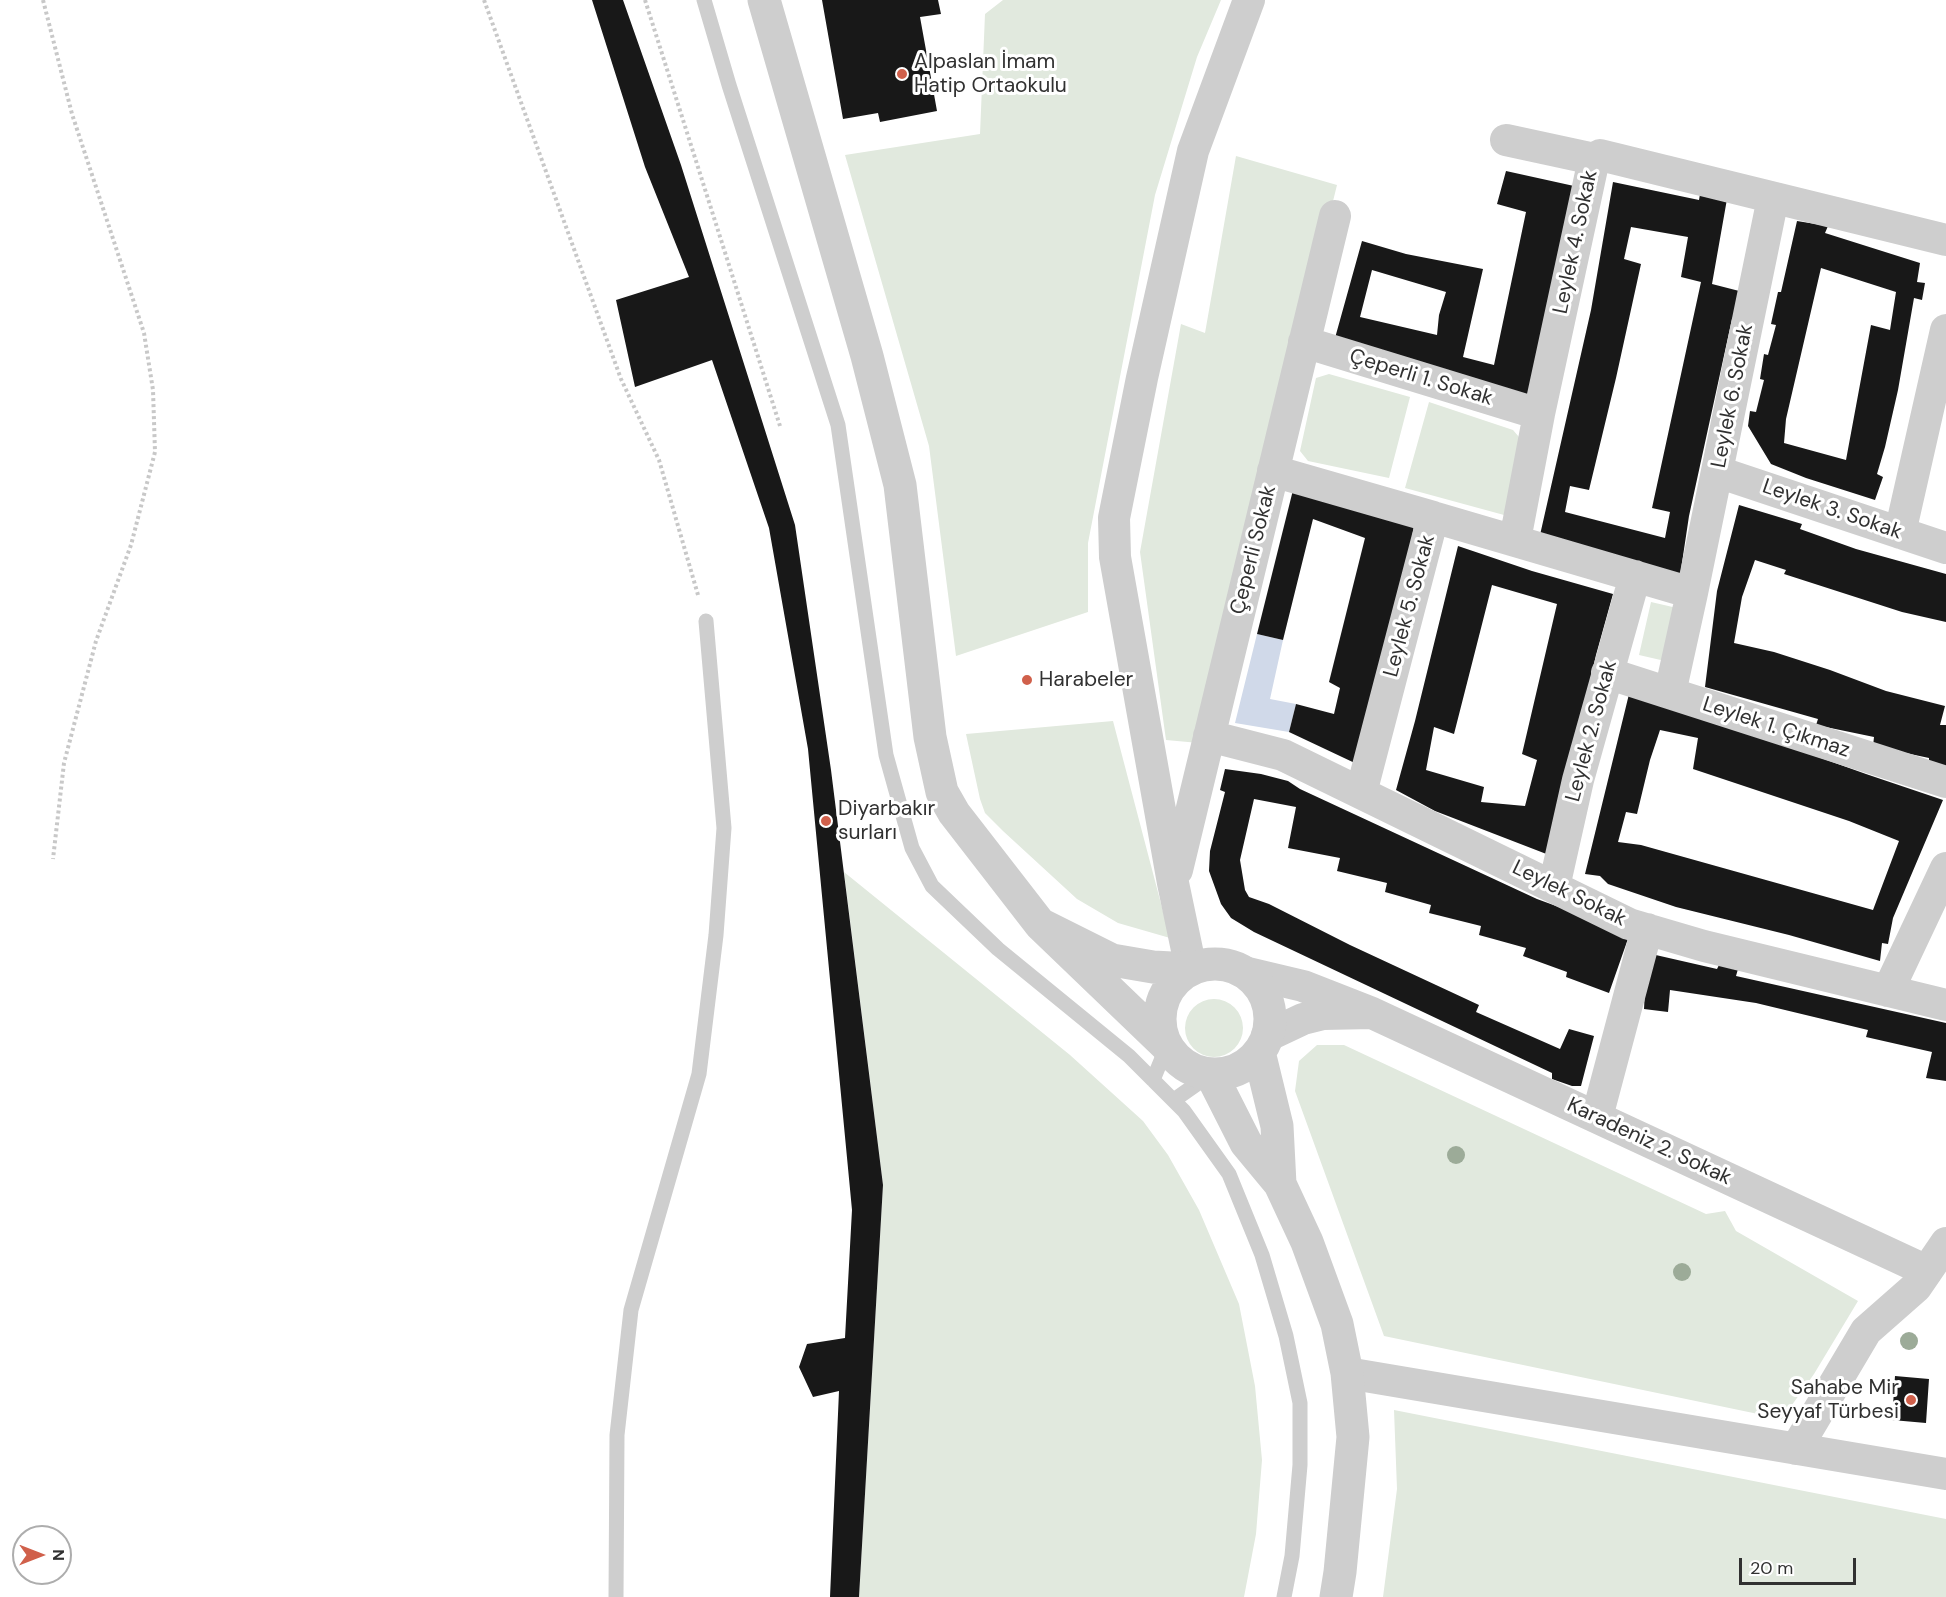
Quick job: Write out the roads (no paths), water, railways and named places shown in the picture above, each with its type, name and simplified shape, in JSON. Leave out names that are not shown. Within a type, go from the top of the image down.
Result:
[{"type":"street","points":[[764,0],[867,356],[900,485],[930,737],[942,792],[954,813],[1040,924],[1167,1046],[1178,1060],[1194,1070],[1211,1074],[1229,1072],[1246,1065],[1263,1044],[1303,1019],[1323,1014],[1372,1013]]},
{"type":"street","points":[[1191,969],[1173,883],[1115,557],[1114,518],[1142,378],[1193,151],[1249,0]]},
{"type":"street","points":[[1506,141],[1594,159]]},
{"type":"street","name":"Leylek 4. Sokak","points":[[1515,540],[1539,414],[1594,159],[1600,155],[1946,240]]},
{"type":"street","name":"Leylek 6. Sokak","points":[[1670,693],[1718,472],[1773,198]]},
{"type":"street","name":"Çeperli Sokak","points":[[1173,883],[1335,216]]},
{"type":"street","points":[[1900,533],[1946,330]]},
{"type":"street","name":"Çeperli 1. Sokak","points":[[1304,342],[1539,414]]},
{"type":"street","points":[[1273,471],[1433,517]]},
{"type":"street","name":"Leylek 3. Sokak","points":[[1718,472],[1946,548]]},
{"type":"street","name":"Leylek 5. Sokak","points":[[1361,793],[1433,517],[1635,576]]},
{"type":"street","points":[[1635,576],[1692,592]]},
{"type":"street","name":"Leylek 2. Sokak","points":[[1554,887],[1578,780],[1635,576]]},
{"type":"street","name":"Leylek 1. Çıkmaz","points":[[1607,673],[1946,782]]},
{"type":"street","name":"Leylek Sokak","points":[[1209,736],[1283,755],[1629,924],[1704,946],[1946,1005]]},
{"type":"street","points":[[1888,991],[1946,868]]},
{"type":"street","points":[[1040,924],[1112,960],[1153,967],[1191,969]]},
{"type":"street","points":[[1597,1117],[1647,929]]},
{"type":"street","points":[[1167,1046],[1160,1029],[1160,1011],[1166,994],[1176,979],[1191,969],[1209,964],[1227,965],[1244,972],[1257,984],[1266,1000],[1270,1018],[1263,1044],[1277,1126],[1280,1184]]},
{"type":"street","name":"Karadeniz 2. Sokak","points":[[1244,972],[1303,986],[1372,1013],[1927,1271]]},
{"type":"street","points":[[1211,1074],[1246,1143],[1280,1184],[1307,1242],[1337,1324],[1347,1373],[1353,1437],[1336,1597]]},
{"type":"street","points":[[1796,1449],[1866,1331],[1916,1287],[1946,1243]]},
{"type":"street","points":[[1347,1373],[1946,1474]]},
{"type":"lane","points":[[704,0],[838,425],[886,755],[912,848],[932,885],[998,949],[1129,1056],[1185,1110],[1229,1174],[1262,1255],[1286,1335],[1300,1403],[1300,1465],[1292,1556],[1284,1597]]},
{"type":"lane","points":[[616,1597],[617,1435],[631,1310],[699,1074],[716,935],[724,828],[706,621]]},
{"type":"lane","points":[[1153,1080],[1167,1046]]},
{"type":"lane","points":[[1174,1100],[1211,1074]]},
{"type":"water","points":[[1257,634],[1283,640],[1270,699],[1296,704],[1289,732],[1235,723]]},
{"type":"place","name":"Alpaslan İmam Hatip Ortaokulu","points":[[902,74]]},
{"type":"place","name":"Harabeler","points":[[1027,680]]},
{"type":"place","name":"Diyarbakır surları","points":[[826,821]]},
{"type":"place","name":"Sahabe Mir Seyyaf Türbesi","points":[[1911,1400]]}]
